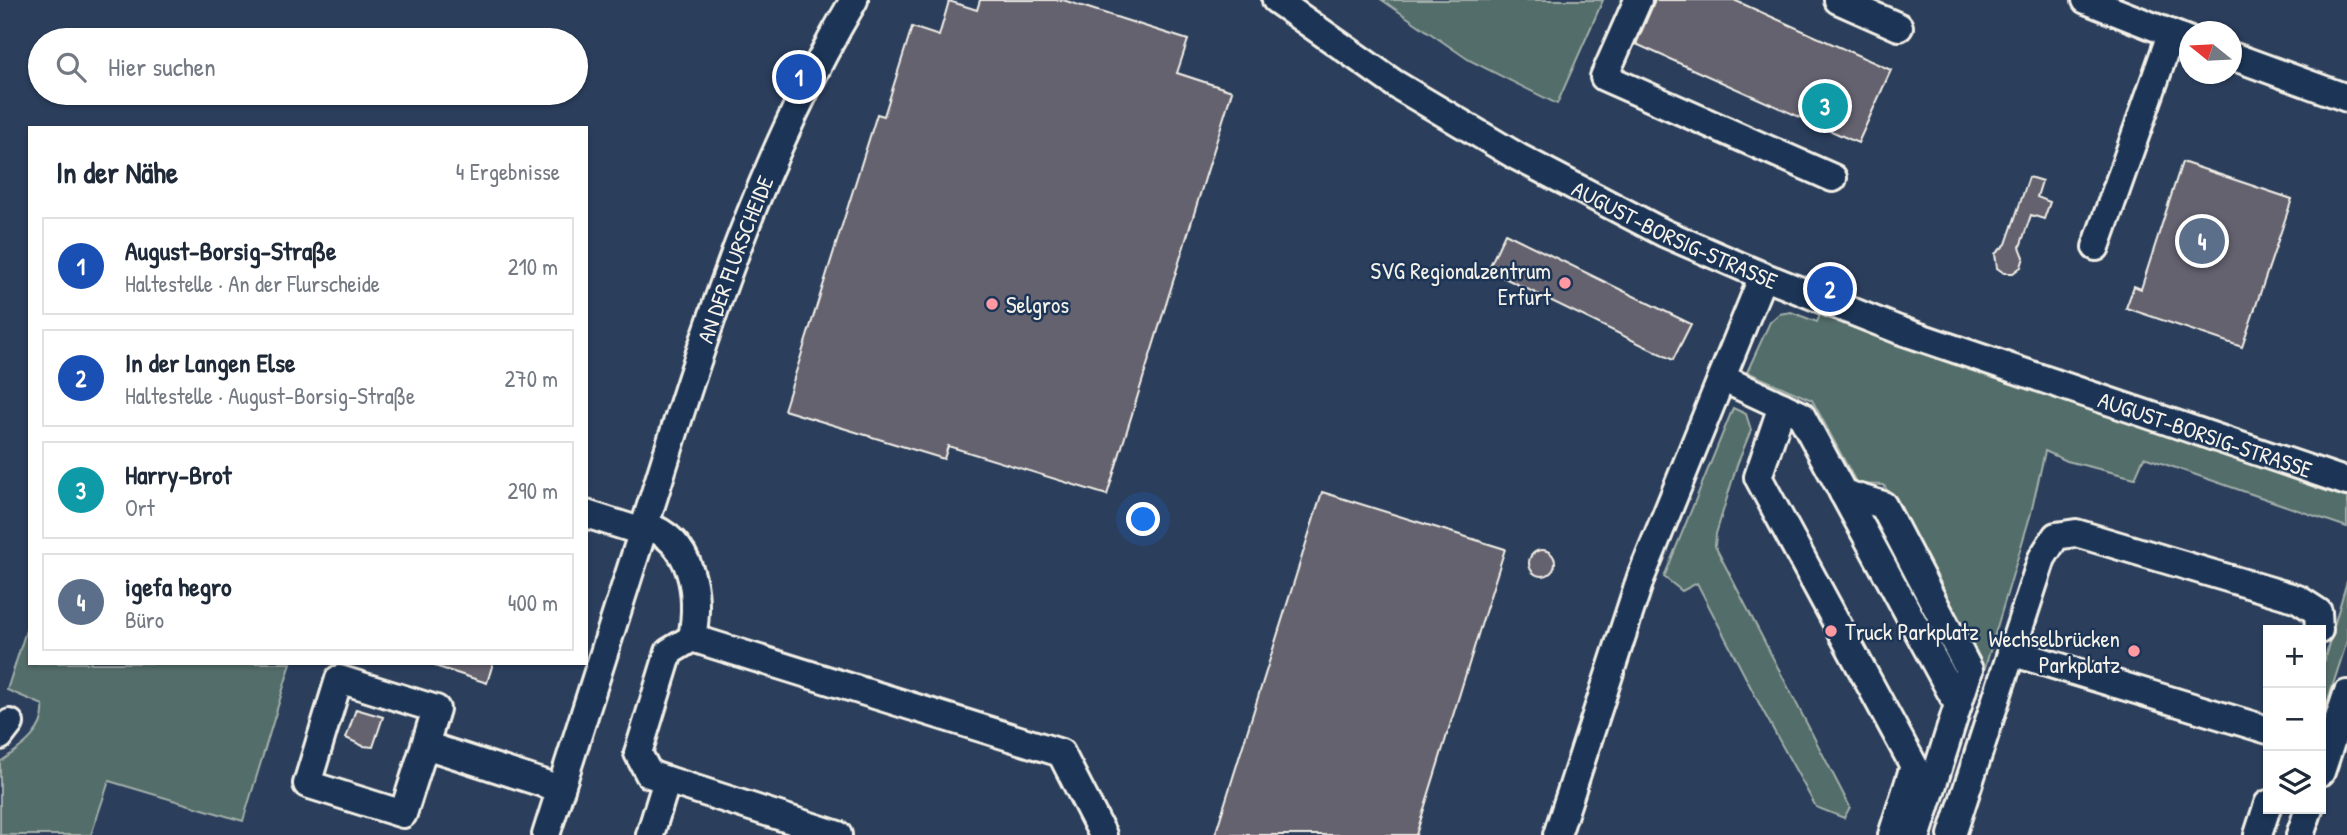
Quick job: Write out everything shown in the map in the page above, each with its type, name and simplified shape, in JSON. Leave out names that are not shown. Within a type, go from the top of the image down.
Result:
[{"type":"street","name":"AN DER FLURSCHEIDE","points":[[546,835],[724,280],[763,181],[809,82],[854,0]]},
{"type":"street","name":"AUGUST-BORSIG-STRASSE","points":[[1276,0],[1395,85],[1518,157],[1664,233],[1899,330],[2347,482]]},
{"type":"street","points":[[1637,0],[1604,78],[1833,178]]},
{"type":"street","points":[[1838,0],[1899,27]]},
{"type":"street","points":[[2086,0],[2179,37]]},
{"type":"street","points":[[2096,247],[2179,40]]},
{"type":"street","points":[[2242,60],[2347,98]]},
{"type":"street","points":[[1557,835],[1641,576],[1763,276]]},
{"type":"street","points":[[1722,378],[1801,415],[1958,705],[1917,835]]},
{"type":"street","points":[[1782,406],[1758,477],[1914,766],[1892,835]]},
{"type":"street","points":[[588,514],[644,528],[652,527],[681,552],[690,567],[697,612],[692,638],[669,652],[638,753],[649,775],[838,835]]},
{"type":"street","points":[[1952,835],[2042,558],[2056,536],[2076,533],[2298,599],[2318,612],[2319,625]]},
{"type":"street","points":[[692,638],[1060,753],[1103,835]]},
{"type":"street","points":[[2011,652],[2263,728]]},
{"type":"street","points":[[339,679],[436,709],[425,745],[403,814],[307,784],[339,679]]},
{"type":"street","points":[[2326,757],[2347,694]]},
{"type":"street","points":[[425,745],[561,789]]},
{"type":"street","points":[[650,835],[667,780]]},
{"type":"street","points":[[2258,835],[2265,814]]},
{"type":"street","points":[[2300,835],[2307,814]]},
{"type":"green space","points":[[1382,0],[1603,0],[1557,104],[1469,60]]},
{"type":"green space","points":[[1791,312],[1817,322],[1821,312],[2347,492],[2347,527],[2144,457],[2135,478],[2067,461],[2045,451],[2031,513],[1984,671],[1884,485],[1857,484],[1812,400],[1747,372],[1770,322],[1779,314]]},
{"type":"green space","points":[[1733,408],[1746,414],[1751,430],[1737,465],[1716,534],[1715,546],[1850,807],[1844,818],[1816,807],[1697,583],[1682,591],[1664,577]]},
{"type":"green space","points":[[2347,581],[2347,641],[2326,706],[2326,654]]},
{"type":"green space","points":[[28,624],[28,665],[290,665],[243,821],[109,781],[91,835],[0,835],[0,762],[30,738],[43,715],[43,705],[7,690]]},
{"type":"building","points":[[980,0],[1063,0],[1188,40],[1177,73],[1232,91],[1107,495],[948,446],[944,459],[784,410],[877,114],[884,116],[912,27],[939,36],[949,1],[977,10]]},
{"type":"building","points":[[1655,0],[1734,0],[1891,70],[1858,143],[1636,44]]},
{"type":"building","points":[[2182,162],[2292,199],[2242,347],[2126,308],[2134,286],[2141,289]]},
{"type":"building","points":[[2029,177],[2042,181],[2037,197],[2050,202],[2044,219],[2031,215],[2020,247],[2024,257],[2021,267],[2013,273],[2004,273],[1997,268],[1995,254],[2006,244]]},
{"type":"building","points":[[1505,233],[1691,324],[1673,360],[1488,270]]},
{"type":"building","points":[[1322,492],[1505,549],[1416,835],[1215,835]]},
{"type":"building","points":[[1542,550],[1551,554],[1555,563],[1551,572],[1542,576],[1533,572],[1529,563],[1533,554]]},
{"type":"building","points":[[435,665],[492,665],[487,683]]},
{"type":"building","points":[[356,709],[383,717],[373,747],[363,746],[346,738]]},
{"type":"place","name":"August-Borsig-Straße","points":[[799,77]]},
{"type":"place","name":"Harry-Brot","points":[[1825,106]]},
{"type":"place","name":"igefa hegro","points":[[2202,241]]},
{"type":"place","name":"SVG Regionalzentrum Erfurt","points":[[1565,283]]},
{"type":"place","name":"In der Langen Else","points":[[1830,289]]},
{"type":"place","name":"Selgros","points":[[992,304]]},
{"type":"place","name":"Truck Parkplatz","points":[[1831,631]]},
{"type":"place","name":"Wechselbrücken Parkplatz","points":[[2134,651]]}]
